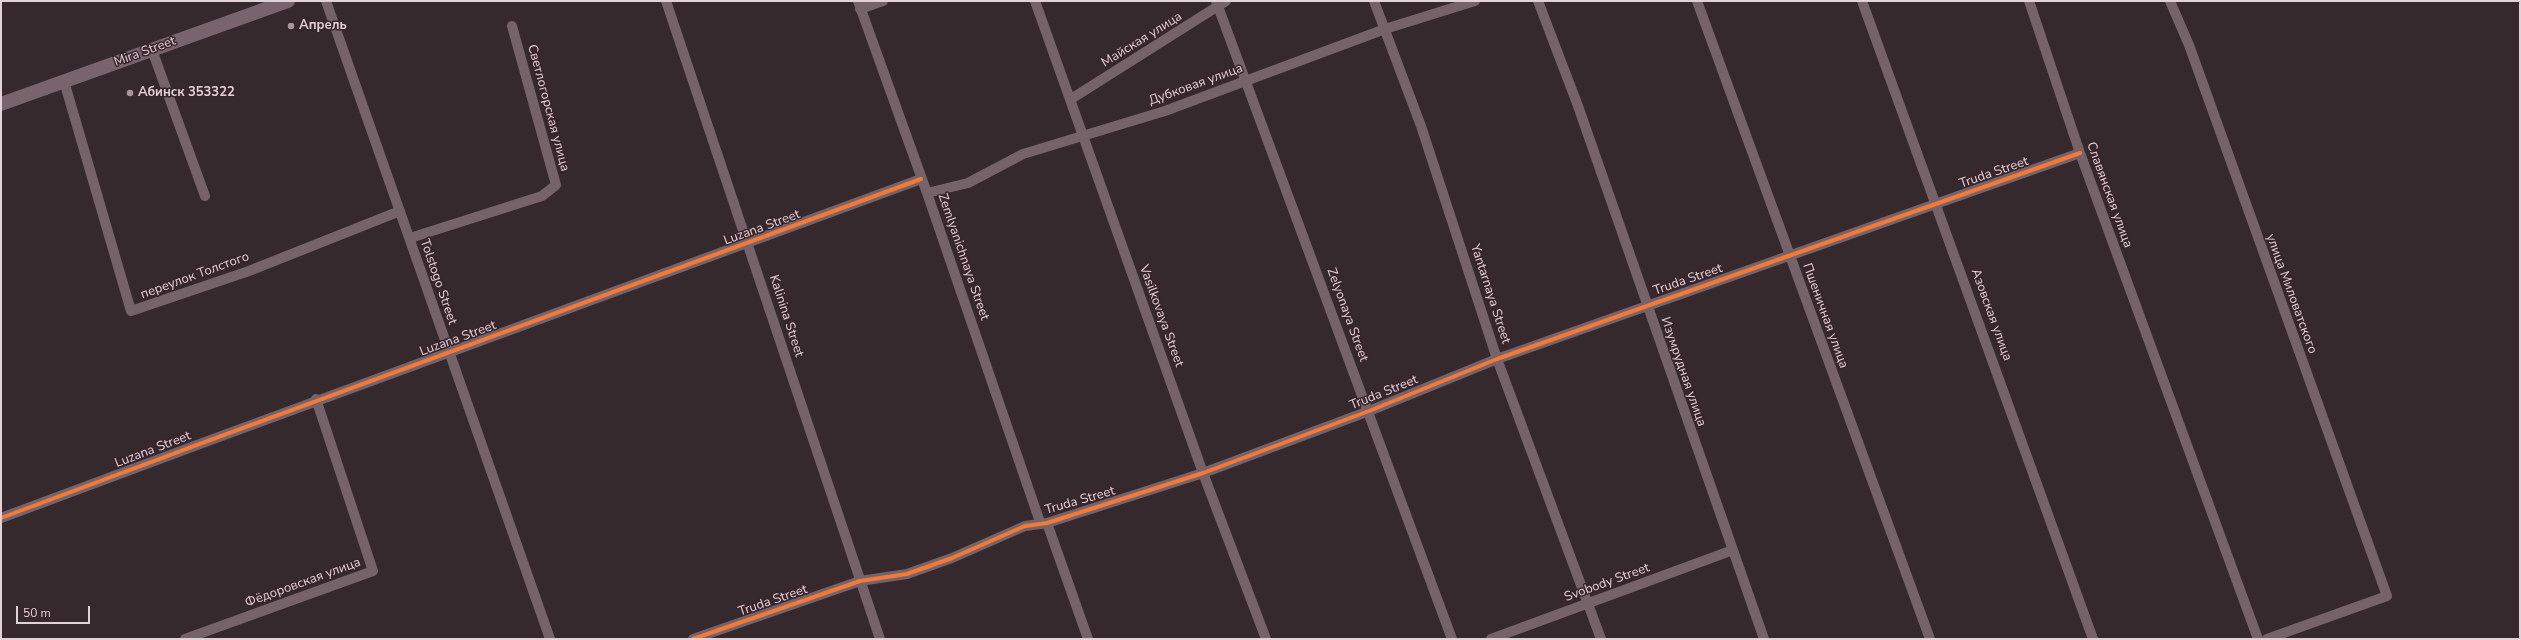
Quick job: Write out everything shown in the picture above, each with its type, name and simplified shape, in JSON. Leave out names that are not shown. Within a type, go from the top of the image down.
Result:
[{"type":"main road","name":"Mira Street","points":[[1,104],[288,1]]},
{"type":"street","name":"Tolstogo Street","points":[[326,1],[550,639]]},
{"type":"street","name":"Kalinina Street","points":[[666,1],[749,243],[880,639]]},
{"type":"street","points":[[859,5],[883,1]]},
{"type":"street","name":"Vasilkovaya Street","points":[[1035,1],[1203,473],[1266,639]]},
{"type":"street","name":"Yantarnaya Street","points":[[1374,1],[1421,126],[1498,358],[1601,639]]},
{"type":"street","name":"Дубковая улица","points":[[927,193],[968,183],[1022,154],[1165,111],[1385,30],[1475,1]]},
{"type":"street","name":"Изумрудная улица","points":[[1538,1],[1578,106],[1646,305],[1764,639]]},
{"type":"street","name":"Пшеничная улица","points":[[1697,1],[1930,639]]},
{"type":"street","name":"Азовская улица","points":[[1862,1],[1938,204],[2093,639]]},
{"type":"street","name":"Славянская улица","points":[[2029,1],[2080,153],[2168,397],[2258,639]]},
{"type":"street","name":"улица Миловатского","points":[[2170,1],[2189,45],[2387,596],[2267,639]]},
{"type":"street","name":"Майская улица","points":[[1071,100],[1220,3]]},
{"type":"street","name":"Zelyonaya Street","points":[[1220,3],[1246,81],[1369,410],[1452,639]]},
{"type":"street","name":"Zemlyanichnaya Street","points":[[859,5],[1043,522],[1088,639]]},
{"type":"street","name":"Светлогорская улица","points":[[410,238],[542,196],[556,185],[512,26]]},
{"type":"street","points":[[152,50],[205,196]]},
{"type":"street","name":"переулок Толстого","points":[[64,81],[131,311],[249,271],[400,211]]},
{"type":"street","name":"Truda Street","points":[[693,639],[860,581],[907,574],[952,558],[1024,526],[1043,522],[1203,473],[1369,410],[1498,358],[1789,254],[1938,204],[2080,153]]},
{"type":"street","name":"Luzana Street","points":[[1,518],[316,399],[449,354],[921,179]]},
{"type":"street","name":"Фёдоровская улица","points":[[184,639],[373,571],[316,399]]},
{"type":"street","name":"Svobody Street","points":[[1491,639],[1732,550]]},
{"type":"cycle path","points":[[693,639],[860,581],[907,574],[952,558],[1025,526],[1047,523],[1203,473],[1369,411],[1497,359],[2080,153]]},
{"type":"cycle path","points":[[1,518],[921,179]]},
{"type":"place","name":"Апрель","points":[[291,26]]},
{"type":"place","name":"Абинск 353322","points":[[130,93]]}]
